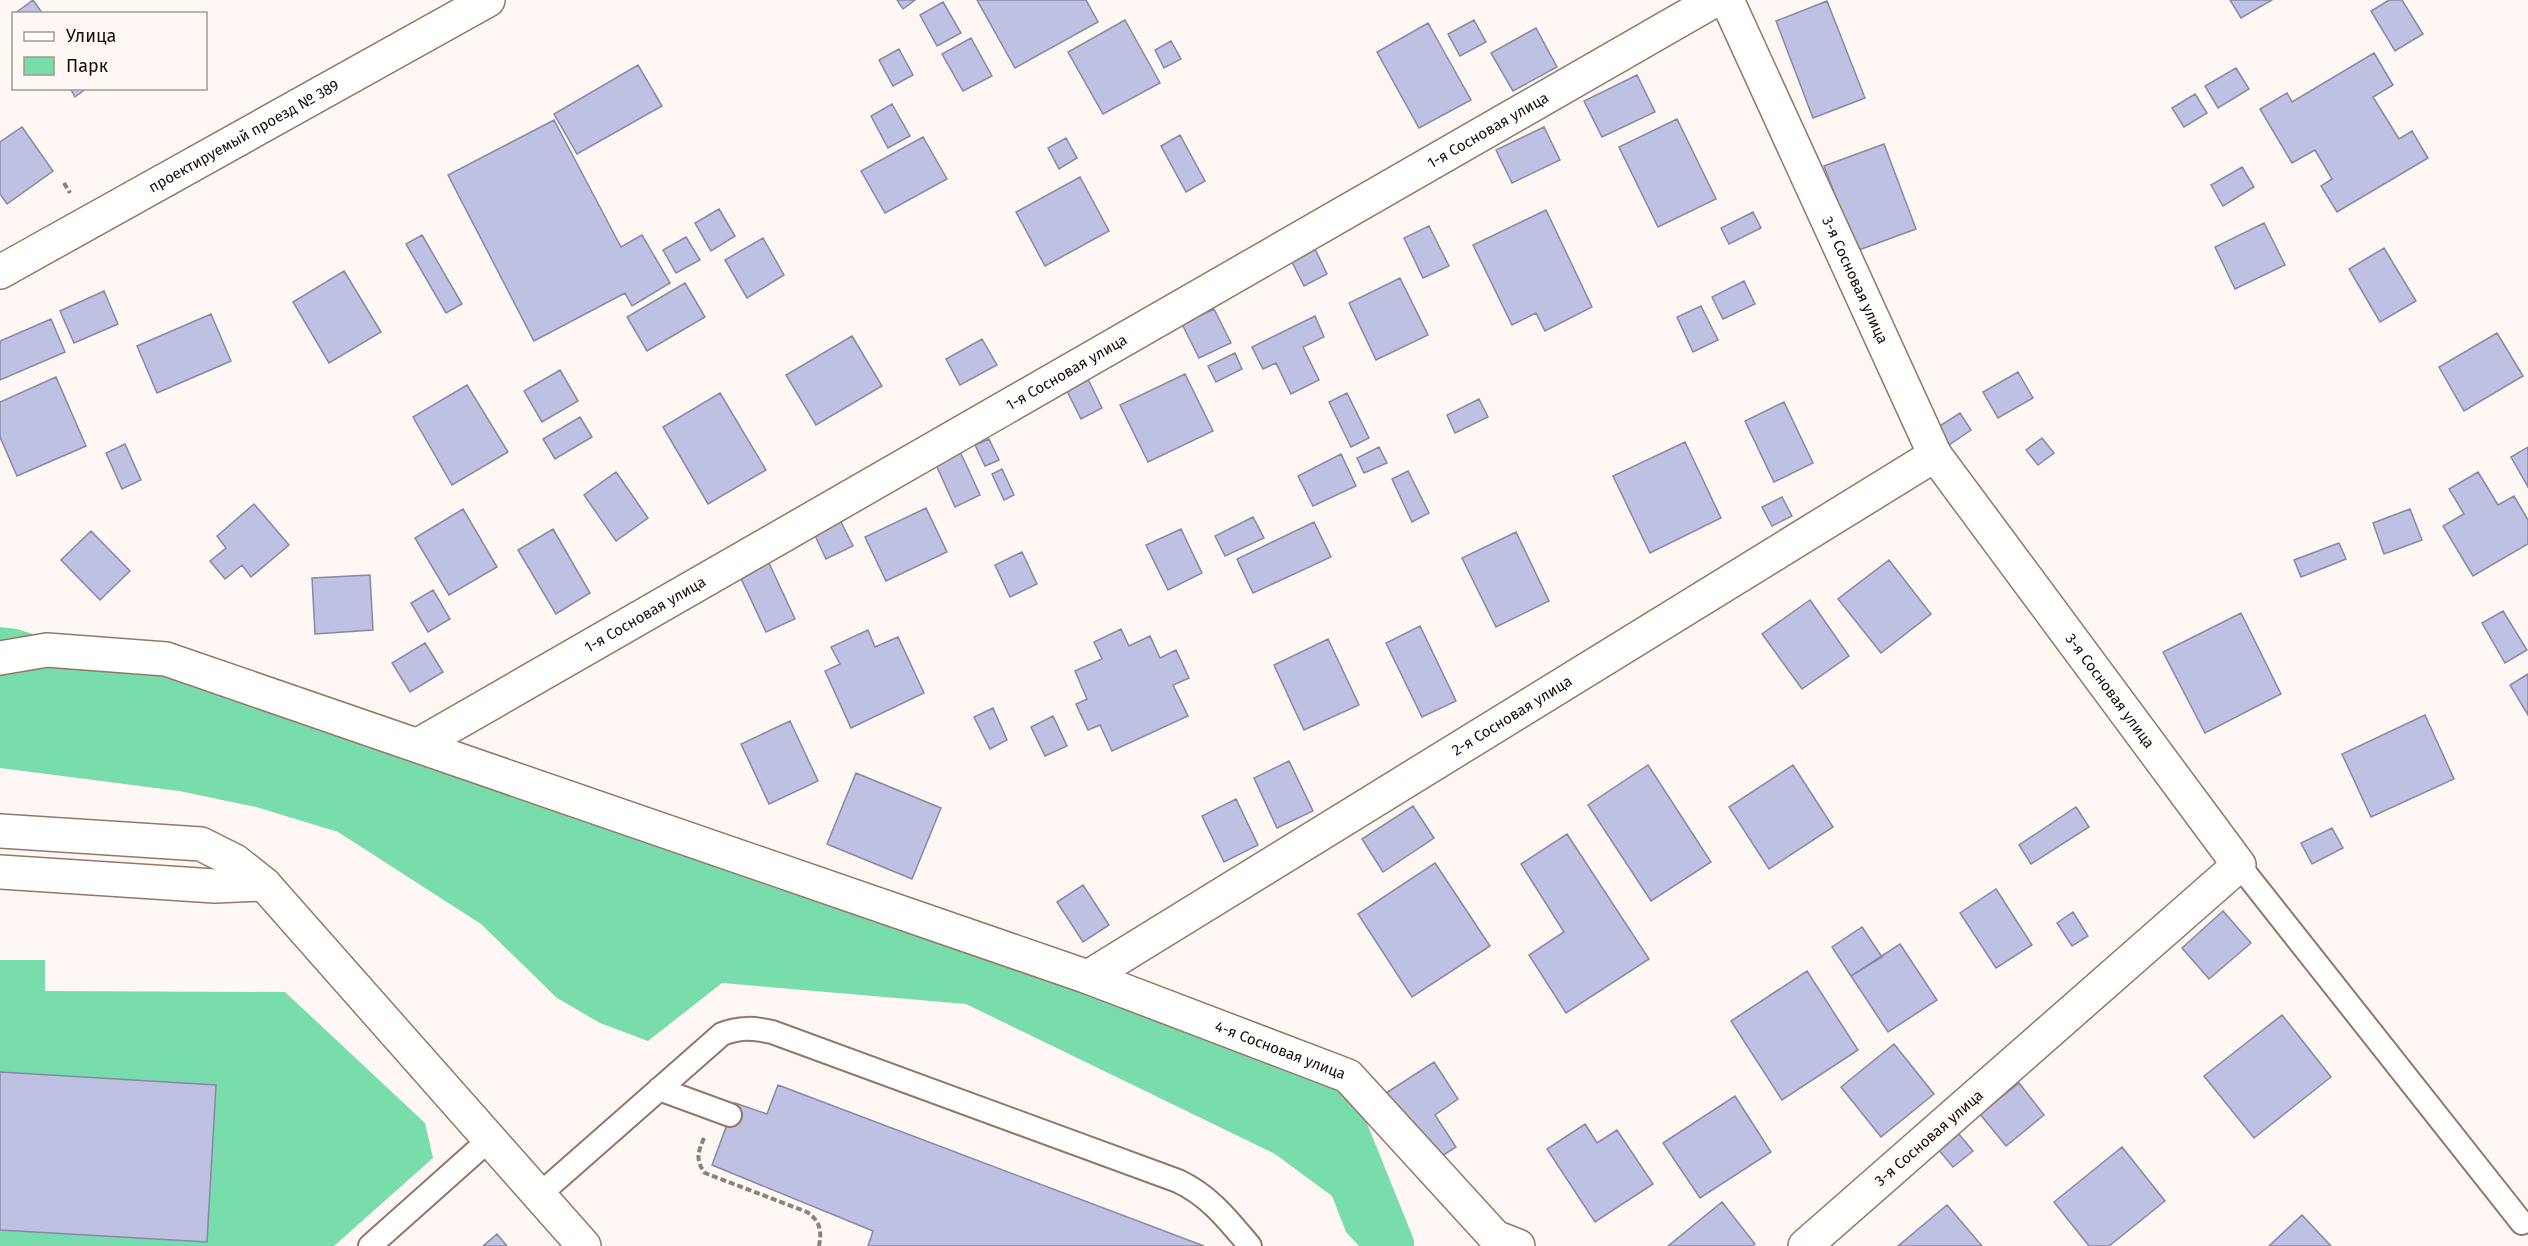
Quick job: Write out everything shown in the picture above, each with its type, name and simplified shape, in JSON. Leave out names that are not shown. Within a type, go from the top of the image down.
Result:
[{"type":"street","name":"проектируемый проезд № 389","points":[[0,272],[488,0]]},
{"type":"street","name":"1-я Сосновая улица","points":[[418,745],[1715,0]]},
{"type":"street","name":"3-я Сосновая улица","points":[[1727,0],[1935,455],[2239,865],[1805,1246]]},
{"type":"street","name":"2-я Сосновая улица","points":[[1088,977],[1935,455]]},
{"type":"street","name":"4-я Сосновая улица","points":[[0,658],[47,650],[166,659],[1088,977],[1348,1076],[1495,1237],[1518,1246]]},
{"type":"street","points":[[0,831],[201,844],[235,861],[264,884],[584,1246]]},
{"type":"street","points":[[0,872],[215,886],[264,884]]},
{"type":"lane","points":[[2239,865],[2522,1223]]},
{"type":"lane","points":[[538,1195],[722,1034],[752,1027],[772,1032],[1178,1181],[1216,1206],[1250,1246]]},
{"type":"lane","points":[[659,1089],[722,1112]]},
{"type":"lane","points":[[370,1246],[490,1140]]},
{"type":"path","points":[[722,1112],[697,1155],[701,1168],[711,1176],[807,1212],[819,1224],[822,1234],[819,1246]]},
{"type":"green space","points":[[0,627],[17,629],[1042,959],[1348,1076],[1414,1240],[1414,1246],[1359,1246],[1346,1232],[1332,1196],[1275,1154],[966,1004],[722,983],[648,1041],[600,1023],[557,998],[481,924],[338,832],[256,807],[179,791],[0,768]]},
{"type":"green space","points":[[0,960],[45,960],[45,991],[285,992],[425,1123],[433,1158],[334,1246],[0,1246]]},
{"type":"building","points":[[33,0],[42,12],[17,12]]},
{"type":"building","points":[[897,0],[915,0],[903,9]]},
{"type":"building","points":[[977,0],[1086,0],[1098,22],[1015,68]]},
{"type":"building","points":[[2230,0],[2272,0],[2241,18]]},
{"type":"building","points":[[2389,0],[2402,0],[2423,34],[2395,51],[2371,11]]},
{"type":"building","points":[[1827,1],[1865,98],[1813,118],[1776,21]]},
{"type":"building","points":[[943,2],[961,33],[937,46],[920,15]]},
{"type":"building","points":[[1125,20],[1160,83],[1103,114],[1068,52]]},
{"type":"building","points":[[1474,20],[1486,42],[1460,56],[1448,34]]},
{"type":"building","points":[[1428,23],[1471,100],[1419,128],[1377,52]]},
{"type":"building","points":[[1536,28],[1557,67],[1513,91],[1491,53]]},
{"type":"building","points":[[971,38],[992,76],[963,91],[942,54]]},
{"type":"building","points":[[1171,41],[1181,59],[1164,68],[1155,50]]},
{"type":"building","points":[[899,49],[913,75],[893,86],[879,60]]},
{"type":"building","points":[[2374,53],[2393,85],[2373,97],[2399,139],[2412,131],[2428,158],[2337,212],[2321,186],[2332,179],[2315,150],[2292,163],[2260,109],[2287,93],[2292,102]]},
{"type":"building","points":[[638,65],[662,106],[577,154],[554,114]]},
{"type":"building","points":[[2236,68],[2249,89],[2218,108],[2205,86]]},
{"type":"building","points":[[1637,75],[1655,112],[1602,137],[1584,101]]},
{"type":"building","points":[[71,90],[84,90],[75,97]]},
{"type":"building","points":[[2195,94],[2207,113],[2184,127],[2172,108]]},
{"type":"building","points":[[892,104],[910,136],[888,148],[871,116]]},
{"type":"building","points":[[1677,119],[1716,199],[1658,227],[1619,147]]},
{"type":"building","points":[[554,120],[621,247],[642,235],[670,283],[632,306],[625,293],[534,341],[448,175]]},
{"type":"building","points":[[22,127],[53,171],[7,204],[0,194],[0,142]]},
{"type":"building","points":[[1544,127],[1560,160],[1512,183],[1496,150]]},
{"type":"building","points":[[1180,135],[1205,181],[1186,192],[1161,146]]},
{"type":"building","points":[[923,137],[947,179],[885,213],[861,171]]},
{"type":"building","points":[[1066,138],[1077,158],[1059,169],[1048,148]]},
{"type":"building","points":[[1884,144],[1916,229],[1856,251],[1824,166]]},
{"type":"building","points":[[2242,167],[2254,187],[2223,206],[2211,185]]},
{"type":"building","points":[[1080,177],[1109,231],[1045,266],[1016,212]]},
{"type":"building","points":[[719,209],[735,236],[711,251],[695,223]]},
{"type":"building","points":[[1546,210],[1592,307],[1545,331],[1536,313],[1512,325],[1473,245]]},
{"type":"building","points":[[1753,212],[1761,228],[1729,244],[1721,228]]},
{"type":"building","points":[[2264,223],[2285,265],[2235,289],[2215,247]]},
{"type":"building","points":[[1429,226],[1449,266],[1423,278],[1404,238]]},
{"type":"building","points":[[422,235],[462,304],[446,313],[406,244]]},
{"type":"building","points":[[686,237],[700,260],[676,273],[663,250]]},
{"type":"building","points":[[763,238],[784,275],[747,298],[725,260]]},
{"type":"building","points":[[2384,248],[2416,301],[2380,322],[2349,269]]},
{"type":"building","points":[[1315,249],[1327,274],[1304,286],[1291,260]]},
{"type":"building","points":[[344,271],[381,332],[329,363],[293,302]]},
{"type":"building","points":[[1400,278],[1428,335],[1376,360],[1349,303]]},
{"type":"building","points":[[1744,281],[1755,304],[1723,319],[1712,297]]},
{"type":"building","points":[[685,283],[705,317],[647,351],[627,317]]},
{"type":"building","points":[[104,291],[118,324],[74,343],[60,311]]},
{"type":"building","points":[[1701,306],[1718,340],[1693,352],[1677,317]]},
{"type":"building","points":[[1214,309],[1231,343],[1199,358],[1182,324]]},
{"type":"building","points":[[211,314],[231,361],[157,393],[137,346]]},
{"type":"building","points":[[1315,316],[1324,337],[1303,347],[1319,380],[1291,394],[1276,363],[1263,369],[1252,347]]},
{"type":"building","points":[[51,319],[65,352],[0,380],[0,341]]},
{"type":"building","points":[[2497,333],[2523,376],[2464,411],[2439,367]]},
{"type":"building","points":[[852,336],[882,386],[816,425],[786,375]]},
{"type":"building","points":[[982,339],[997,365],[960,385],[946,359]]},
{"type":"building","points":[[1235,353],[1242,369],[1216,382],[1208,366]]},
{"type":"building","points":[[560,370],[578,401],[542,422],[524,391]]},
{"type":"building","points":[[2018,372],[2033,398],[1998,418],[1983,392]]},
{"type":"building","points":[[1085,373],[1102,408],[1081,419],[1063,383]]},
{"type":"building","points":[[1185,374],[1213,431],[1148,462],[1120,405]]},
{"type":"building","points":[[56,377],[86,446],[17,476],[0,437],[0,402]]},
{"type":"building","points":[[467,385],[508,452],[452,485],[413,417]]},
{"type":"building","points":[[720,393],[766,470],[708,504],[663,427]]},
{"type":"building","points":[[1347,393],[1369,438],[1351,447],[1329,402]]},
{"type":"building","points":[[1479,399],[1488,417],[1455,433],[1447,415]]},
{"type":"building","points":[[1784,402],[1813,463],[1774,482],[1745,421]]},
{"type":"building","points":[[1960,413],[1971,430],[1949,445],[1938,427]]},
{"type":"building","points":[[580,417],[592,437],[555,459],[543,439]]},
{"type":"building","points":[[2042,438],[2054,453],[2038,465],[2026,450]]},
{"type":"building","points":[[989,439],[999,460],[985,466],[975,445]]},
{"type":"building","points":[[1685,442],[1721,518],[1650,553],[1613,476]]},
{"type":"building","points":[[125,444],[141,480],[122,489],[106,453]]},
{"type":"building","points":[[957,445],[980,495],[955,507],[932,456]]},
{"type":"building","points":[[1379,447],[1387,463],[1364,473],[1357,458]]},
{"type":"building","points":[[2528,447],[2528,487],[2511,457]]},
{"type":"building","points":[[1341,454],[1356,486],[1313,506],[1298,476]]},
{"type":"building","points":[[1002,469],[1014,495],[1004,500],[992,474]]},
{"type":"building","points":[[1408,471],[1429,513],[1412,522],[1392,479]]},
{"type":"building","points":[[616,472],[648,518],[616,541],[584,495]]},
{"type":"building","points":[[2478,472],[2498,505],[2514,496],[2528,520],[2528,544],[2473,576],[2443,526],[2464,514],[2449,489]]},
{"type":"building","points":[[1782,497],[1792,516],[1772,526],[1762,507]]},
{"type":"building","points":[[254,504],[289,545],[251,577],[242,565],[225,579],[210,561],[226,548],[217,536]]},
{"type":"building","points":[[926,508],[947,552],[886,581],[865,537]]},
{"type":"building","points":[[463,509],[497,567],[449,595],[415,538]]},
{"type":"building","points":[[2410,509],[2422,540],[2384,554],[2373,523]]},
{"type":"building","points":[[838,516],[853,546],[826,559],[812,529]]},
{"type":"building","points":[[1253,517],[1264,538],[1225,556],[1215,536]]},
{"type":"building","points":[[1314,522],[1331,557],[1253,593],[1237,559]]},
{"type":"building","points":[[553,529],[590,593],[556,614],[518,550]]},
{"type":"building","points":[[1181,529],[1202,573],[1168,590],[1146,545]]},
{"type":"building","points":[[91,531],[130,571],[100,600],[61,560]]},
{"type":"building","points":[[1516,532],[1549,601],[1496,627],[1462,558]]},
{"type":"building","points":[[2339,543],[2346,559],[2301,577],[2294,560]]},
{"type":"building","points":[[1022,552],[1037,584],[1010,597],[995,565]]},
{"type":"building","points":[[1889,560],[1931,614],[1881,653],[1838,599]]},
{"type":"building","points":[[768,561],[795,619],[766,632],[739,574]]},
{"type":"building","points":[[370,575],[373,630],[315,634],[312,578]]},
{"type":"building","points":[[433,590],[450,619],[428,632],[411,603]]},
{"type":"building","points":[[1810,600],[1849,656],[1802,689],[1762,634]]},
{"type":"building","points":[[2503,611],[2527,650],[2505,663],[2482,623]]},
{"type":"building","points":[[2241,613],[2281,694],[2205,733],[2163,652]]},
{"type":"building","points":[[1420,626],[1456,701],[1422,717],[1386,643]]},
{"type":"building","points":[[1121,629],[1129,646],[1150,636],[1160,658],[1176,650],[1189,678],[1173,685],[1188,716],[1112,751],[1100,725],[1088,730],[1076,704],[1087,699],[1075,671],[1102,659],[1094,642]]},
{"type":"building","points":[[868,630],[875,647],[898,637],[924,693],[851,728],[825,671],[840,664],[831,647]]},
{"type":"building","points":[[1328,639],[1359,705],[1304,730],[1274,665]]},
{"type":"building","points":[[425,643],[443,672],[410,692],[392,663]]},
{"type":"building","points":[[2528,674],[2528,715],[2510,685]]},
{"type":"building","points":[[993,708],[1007,740],[990,749],[974,717]]},
{"type":"building","points":[[2425,715],[2454,779],[2371,817],[2342,754]]},
{"type":"building","points":[[1053,716],[1067,746],[1045,756],[1031,727]]},
{"type":"building","points":[[790,721],[818,781],[769,804],[741,744]]},
{"type":"building","points":[[1289,761],[1313,811],[1277,828],[1254,778]]},
{"type":"building","points":[[1648,765],[1711,862],[1651,901],[1588,805]]},
{"type":"building","points":[[1793,765],[1833,827],[1769,869],[1729,807]]},
{"type":"building","points":[[856,773],[941,808],[912,879],[827,844]]},
{"type":"building","points":[[1236,799],[1258,845],[1224,862],[1202,816]]},
{"type":"building","points":[[1413,806],[1434,838],[1383,872],[1362,839]]},
{"type":"building","points":[[2076,807],[2089,827],[2031,864],[2019,845]]},
{"type":"building","points":[[2332,828],[2343,848],[2312,864],[2301,843]]},
{"type":"building","points":[[1567,834],[1649,959],[1566,1013],[1529,955],[1564,932],[1521,864]]},
{"type":"building","points":[[1435,863],[1490,946],[1412,997],[1358,914]]},
{"type":"building","points":[[1083,885],[1109,925],[1083,942],[1057,902]]},
{"type":"building","points":[[1996,889],[2032,945],[1996,968],[1960,913]]},
{"type":"building","points":[[2223,911],[2251,943],[2209,979],[2182,948]]},
{"type":"building","points":[[2073,912],[2088,936],[2072,946],[2057,923]]},
{"type":"building","points":[[1862,927],[1882,957],[1851,976],[1832,947]]},
{"type":"building","points":[[1900,944],[1937,1000],[1888,1032],[1851,976]]},
{"type":"building","points":[[1807,971],[1858,1050],[1782,1100],[1731,1021]]},
{"type":"building","points":[[2282,1015],[2331,1077],[2254,1138],[2204,1076]]},
{"type":"building","points":[[1894,1044],[1934,1094],[1881,1137],[1841,1087]]},
{"type":"building","points":[[1434,1062],[1458,1099],[1435,1115],[1456,1147],[1425,1167],[1366,1106]]},
{"type":"building","points":[[0,1072],[216,1085],[207,1242],[0,1230]]},
{"type":"building","points":[[2019,1083],[2044,1115],[2006,1146],[1980,1114]]},
{"type":"building","points":[[778,1085],[1204,1246],[868,1246],[873,1231],[712,1165],[735,1103],[767,1114]]},
{"type":"building","points":[[1735,1096],[1771,1152],[1700,1198],[1663,1143]]},
{"type":"building","points":[[1585,1124],[1597,1143],[1617,1130],[1653,1184],[1595,1222],[1547,1149]]},
{"type":"building","points":[[1958,1133],[1973,1151],[1953,1167],[1938,1149]]},
{"type":"building","points":[[2122,1147],[2165,1201],[2109,1246],[2089,1246],[2054,1202]]},
{"type":"building","points":[[1722,1202],[1755,1244],[1752,1246],[1668,1246]]},
{"type":"building","points":[[1947,1205],[1982,1246],[1898,1246]]},
{"type":"building","points":[[2302,1215],[2331,1246],[2269,1246]]},
{"type":"building","points":[[497,1234],[507,1246],[483,1246]]}]
